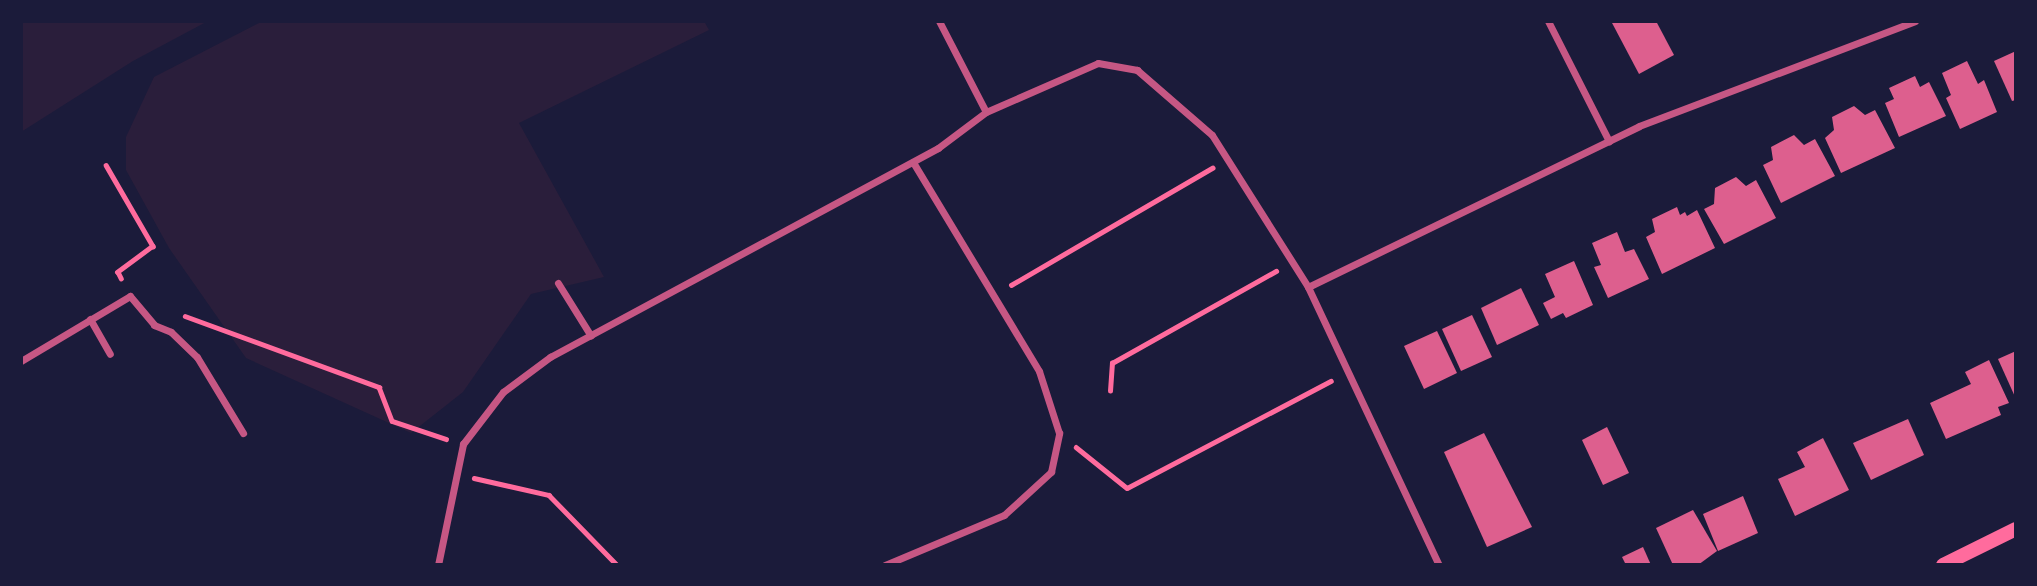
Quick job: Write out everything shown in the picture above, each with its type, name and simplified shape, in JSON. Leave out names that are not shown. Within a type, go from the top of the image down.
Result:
[{"type":"main road","points":[[1943,565],[2016,529]]},
{"type":"street","points":[[939,21],[986,112]]},
{"type":"street","points":[[1548,21],[1609,141]]},
{"type":"street","points":[[1308,286],[1609,141],[1901,23],[1915,21]]},
{"type":"street","points":[[438,565],[459,475],[463,444],[503,392],[550,357],[913,162],[986,112],[1098,63],[1137,70],[1212,135],[1308,286],[1346,373],[1439,565]]},
{"type":"street","points":[[885,565],[1004,515],[1051,472],[1059,433],[1039,371],[913,162]]},
{"type":"street","points":[[558,283],[591,336]]},
{"type":"street","points":[[21,361],[130,296],[154,325],[172,332],[197,357],[243,433]]},
{"type":"street","points":[[90,319],[110,354]]},
{"type":"path","points":[[995,295],[1227,160]]},
{"type":"path","points":[[106,165],[153,246],[118,272],[130,296]]},
{"type":"path","points":[[1110,391],[1112,363],[1292,262]]},
{"type":"path","points":[[183,316],[379,387],[392,421],[463,444]]},
{"type":"path","points":[[1059,433],[1127,488],[1346,373]]},
{"type":"path","points":[[459,475],[549,495],[617,565]]},
{"type":"shaded area","points":[[21,21],[208,21],[133,61],[21,132]]},
{"type":"shaded area","points":[[263,21],[704,21],[709,30],[519,123],[604,277],[531,294],[463,392],[411,433],[246,358],[169,248],[126,170],[126,137],[154,77]]},
{"type":"building","points":[[1611,21],[1656,21],[1674,55],[1639,74]]},
{"type":"building","points":[[2016,51],[2016,100],[2012,101],[1994,61]]},
{"type":"building","points":[[1967,61],[1978,84],[1984,80],[1997,112],[1960,129],[1946,98],[1951,95],[1942,73]]},
{"type":"building","points":[[1915,76],[1920,87],[1929,82],[1946,116],[1899,137],[1885,103],[1894,99],[1889,88]]},
{"type":"building","points":[[1854,106],[1865,115],[1875,110],[1895,148],[1841,173],[1825,138],[1834,130],[1832,117]]},
{"type":"building","points":[[1794,135],[1804,145],[1815,139],[1835,176],[1781,203],[1763,165],[1773,160],[1771,147]]},
{"type":"building","points":[[1736,177],[1746,186],[1756,180],[1776,218],[1724,244],[1704,209],[1714,204],[1715,188]]},
{"type":"building","points":[[1677,207],[1680,215],[1685,212],[1687,216],[1697,210],[1715,248],[1662,274],[1646,237],[1655,232],[1652,219]]},
{"type":"building","points":[[1617,232],[1625,252],[1634,249],[1649,279],[1608,298],[1594,267],[1601,265],[1592,243]]},
{"type":"building","points":[[1574,261],[1593,305],[1566,318],[1563,313],[1551,319],[1543,303],[1555,297],[1545,274]]},
{"type":"building","points":[[1521,288],[1539,325],[1497,345],[1481,308]]},
{"type":"building","points":[[1472,315],[1492,357],[1461,371],[1442,329]]},
{"type":"building","points":[[1437,331],[1457,373],[1424,389],[1404,346]]},
{"type":"building","points":[[2016,351],[2016,399],[1998,359]]},
{"type":"building","points":[[1989,360],[2009,403],[1998,407],[2001,415],[1946,439],[1930,403],[1971,384],[1965,372]]},
{"type":"building","points":[[1908,419],[1924,455],[1871,480],[1853,443]]},
{"type":"building","points":[[1607,427],[1629,473],[1603,485],[1582,440]]},
{"type":"building","points":[[1484,433],[1532,527],[1487,547],[1444,452]]},
{"type":"building","points":[[1823,438],[1849,490],[1795,516],[1778,479],[1805,467],[1797,452]]},
{"type":"building","points":[[1743,496],[1758,533],[1718,551],[1703,514]]},
{"type":"building","points":[[1693,510],[1717,551],[1698,565],[1673,565],[1656,528]]},
{"type":"building","points":[[1643,547],[1651,565],[1626,565],[1622,557]]}]
